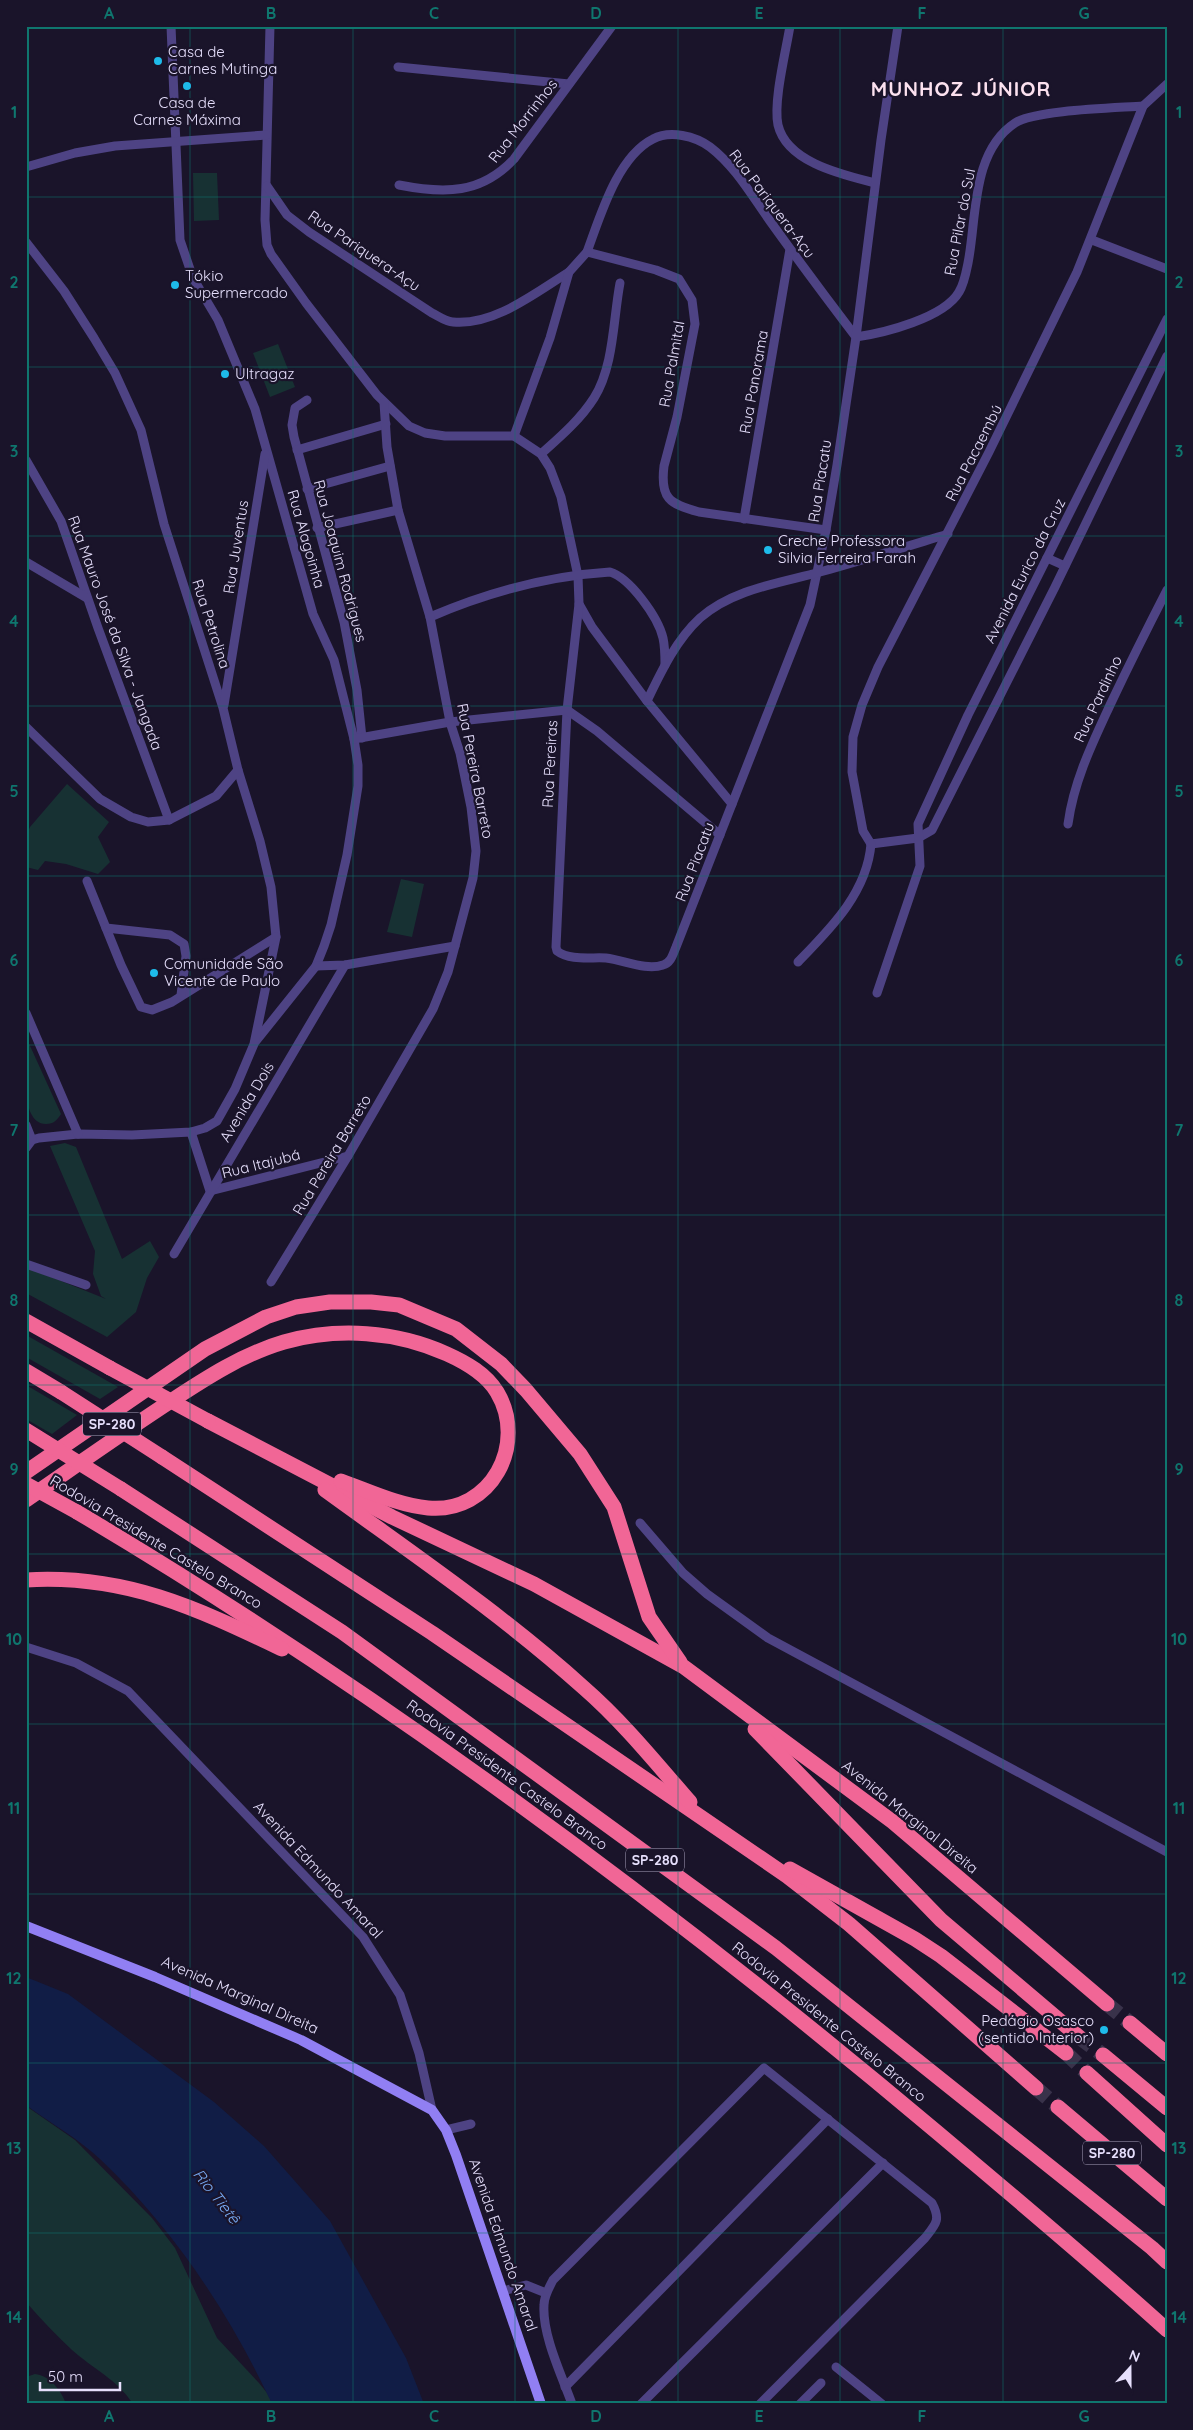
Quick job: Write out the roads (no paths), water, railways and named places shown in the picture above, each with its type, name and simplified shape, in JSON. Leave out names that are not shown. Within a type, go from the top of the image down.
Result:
[{"type":"highway","points":[[26,1472],[205,1349],[266,1317],[296,1307],[330,1302],[371,1302],[400,1305],[456,1329],[501,1364],[580,1454],[614,1507],[649,1616],[684,1667]]},
{"type":"highway","points":[[26,1321],[283,1460],[392,1516],[534,1584],[684,1667]]},
{"type":"highway","points":[[26,1500],[199,1383],[255,1353],[283,1342],[307,1337],[360,1333],[386,1336],[428,1345],[472,1366],[486,1378],[506,1408],[509,1426],[508,1445],[504,1462],[494,1478],[482,1491],[466,1501],[449,1508],[428,1508],[406,1504],[283,1460]]},
{"type":"highway","name":"SP-280","points":[[26,1371],[162,1456],[432,1633],[787,1876],[849,1924],[1036,2088]]},
{"type":"highway","name":"Rodovia Presidente Castelo Branco","points":[[26,1430],[342,1632],[768,1942],[1167,2262]]},
{"type":"highway","points":[[283,1460],[484,1606],[552,1659],[586,1689],[624,1727],[704,1819]]},
{"type":"highway","name":"Rodovia Presidente Castelo Branco","points":[[26,1484],[194,1581],[404,1721],[545,1822],[711,1948],[859,2067],[1120,2287],[1167,2330]]},
{"type":"highway","points":[[26,1580],[70,1579],[149,1592],[226,1622],[329,1671]]},
{"type":"highway","name":"Avenida Marginal Direita","points":[[684,1667],[893,1822],[1107,2004]]},
{"type":"highway","points":[[723,1695],[941,1920],[1079,2037]]},
{"type":"highway","points":[[717,1828],[922,1943],[1066,2053]]},
{"type":"highway","points":[[1130,2022],[1167,2054]]},
{"type":"highway","points":[[1103,2055],[1167,2108]]},
{"type":"highway","points":[[1087,2072],[1167,2145]]},
{"type":"highway","name":"SP-280","points":[[1058,2107],[1167,2199]]},
{"type":"main road","name":"Avenida Marginal Direita","points":[[26,1926],[155,1977],[301,2040],[432,2110]]},
{"type":"main road","name":"Avenida Edmundo Amaral","points":[[432,2110],[446,2130],[541,2404]]},
{"type":"street","name":"Rua Alagoinha","points":[[171,26],[178,222],[185,258],[193,278],[230,347],[255,409],[313,614],[334,660],[358,738],[358,786],[331,925],[316,966],[254,1044]]},
{"type":"street","points":[[270,26],[265,233],[271,254],[306,303],[384,402],[409,426],[425,433],[452,436],[514,436],[541,454],[574,423],[594,398],[608,359],[620,283]]},
{"type":"street","name":"Rua Morrinhos","points":[[399,185],[419,189],[451,190],[471,188],[486,183],[500,174],[514,159],[612,26]]},
{"type":"street","points":[[790,26],[777,110],[778,125],[783,136],[805,158],[829,170],[875,183]]},
{"type":"street","name":"Rua Piacatu","points":[[676,947],[800,632],[818,572],[856,337],[875,183],[898,26]]},
{"type":"street","points":[[398,67],[569,84]]},
{"type":"street","name":"Rua Pacaembú","points":[[871,844],[863,832],[852,772],[853,737],[878,667],[948,534],[1047,336],[1092,240],[1143,106],[1167,84]]},
{"type":"street","name":"Rua Pilar do Sul","points":[[856,337],[877,334],[907,324],[945,305],[958,293],[971,248],[981,178],[987,154],[1015,122],[1035,115],[1143,106]]},
{"type":"street","name":"Rua Pariquera-Açu","points":[[587,252],[602,212],[625,164],[653,139],[672,134],[686,136],[709,146],[722,158],[856,337]]},
{"type":"street","points":[[26,167],[75,153],[115,146],[266,135]]},
{"type":"street","name":"Rua Pariquera-Açu","points":[[266,183],[270,193],[287,215],[309,232],[432,313],[451,322],[472,322],[500,312],[569,272]]},
{"type":"street","points":[[1092,240],[1167,269]]},
{"type":"street","name":"Rua Petrolina","points":[[26,242],[77,311],[115,373],[131,407],[147,453],[166,532],[223,708],[238,770],[260,841],[271,887],[276,937],[254,1044]]},
{"type":"street","name":"Rua Panorama","points":[[744,519],[790,249]]},
{"type":"street","points":[[514,436],[550,338],[569,272],[587,252]]},
{"type":"street","name":"Rua Palmital","points":[[587,252],[656,270],[679,279],[687,289],[692,300],[695,324],[677,417],[664,466],[662,484],[668,498],[683,508],[744,519],[826,530]]},
{"type":"street","name":"Avenida Eurico da Cruz","points":[[877,993],[920,866],[918,824],[947,757],[1167,319]]},
{"type":"street","points":[[798,962],[850,903],[869,862],[871,844],[918,838],[932,830],[1065,566],[1167,356]]},
{"type":"street","name":"Rua Joaquim Rodrigues","points":[[308,400],[298,404],[293,415],[297,450],[351,656],[358,738]]},
{"type":"street","name":"Rua Pereira Barreto","points":[[271,1282],[348,1156],[433,1009],[448,972],[473,878],[476,851],[471,807],[450,722],[430,617],[398,510],[390,466],[384,402]]},
{"type":"street","points":[[297,450],[386,424]]},
{"type":"street","name":"Rua Juventus","points":[[223,708],[266,450]]},
{"type":"street","name":"Rua Pereiras","points":[[541,454],[550,468],[561,497],[578,576],[579,604],[567,710],[555,942],[557,951],[567,956],[605,958],[661,966],[669,962],[676,947]]},
{"type":"street","name":"Rua Mauro José da Silva - Jangada","points":[[26,460],[61,521],[87,598],[169,820]]},
{"type":"street","points":[[307,489],[390,466]]},
{"type":"street","points":[[318,528],[398,510]]},
{"type":"street","points":[[646,701],[676,647],[699,618],[716,606],[778,582],[948,534]]},
{"type":"street","points":[[1047,558],[1065,566]]},
{"type":"street","points":[[26,562],[87,598]]},
{"type":"street","points":[[430,617],[478,598],[536,581],[610,572],[620,574],[628,581],[659,627],[663,637],[665,665]]},
{"type":"street","name":"Rua Pardinho","points":[[1068,824],[1075,787],[1082,765],[1130,662],[1167,590]]},
{"type":"street","points":[[579,604],[598,635],[646,701],[732,804]]},
{"type":"street","points":[[334,660],[351,656]]},
{"type":"street","points":[[358,738],[450,722],[567,710],[597,731],[720,835]]},
{"type":"street","points":[[26,727],[100,798],[116,810],[148,822],[169,820],[216,796],[238,770]]},
{"type":"street","points":[[87,881],[140,1007],[152,1010],[172,1002],[276,937]]},
{"type":"street","points":[[106,928],[170,935],[184,944],[186,956],[181,995]]},
{"type":"street","points":[[316,966],[345,965],[455,946]]},
{"type":"street","name":"Avenida Dois","points":[[174,1254],[345,965]]},
{"type":"street","points":[[26,1013],[78,1134]]},
{"type":"street","points":[[26,1148],[32,1140],[78,1134],[132,1136],[191,1132],[205,1128],[217,1121],[235,1089],[254,1044]]},
{"type":"street","points":[[26,1125],[32,1140]]},
{"type":"street","points":[[191,1132],[210,1191]]},
{"type":"street","name":"Rua Itajubá","points":[[210,1191],[348,1156]]},
{"type":"street","points":[[26,1264],[86,1285]]},
{"type":"street","points":[[640,1523],[683,1573],[707,1594],[768,1638],[1167,1852]]},
{"type":"street","name":"Avenida Edmundo Amaral","points":[[26,1647],[76,1663],[128,1690],[363,1937],[400,1994],[419,2053],[432,2110]]},
{"type":"street","points":[[572,2404],[555,2357],[545,2320],[544,2305],[546,2293],[553,2280],[564,2267],[664,2171],[764,2068],[932,2203],[938,2214],[936,2224],[925,2238],[760,2404]]},
{"type":"street","points":[[565,2386],[828,2119]]},
{"type":"street","points":[[446,2130],[471,2124]]},
{"type":"street","points":[[641,2404],[883,2163]]},
{"type":"street","points":[[503,2291],[526,2286],[546,2293]]},
{"type":"street","points":[[836,2367],[882,2404]]},
{"type":"street","points":[[805,2402],[821,2383]]},
{"type":"water","name":"Rio Tietê","points":[[26,1977],[68,1994],[214,2102],[264,2146],[330,2221],[406,2358],[424,2404],[272,2404],[238,2337],[218,2305],[198,2274],[152,2214],[127,2186],[92,2152],[26,2105]]},
{"type":"tunnel","points":[[1107,2004],[1130,2023]]},
{"type":"tunnel","points":[[1079,2037],[1103,2055]]},
{"type":"tunnel","points":[[1066,2053],[1087,2073]]},
{"type":"tunnel","points":[[1036,2088],[1058,2107]]},
{"type":"place","name":"Casa de Carnes Mutinga","points":[[158,61]]},
{"type":"place","name":"Casa de Carnes Máxima","points":[[187,86]]},
{"type":"place","name":"Tókio Supermercado","points":[[175,285]]},
{"type":"place","name":"Ultragaz","points":[[225,374]]},
{"type":"place","name":"Creche Professora Silvia Ferreira Farah","points":[[768,550]]},
{"type":"place","name":"Comunidade São Vicente de Paulo","points":[[154,973]]},
{"type":"place","name":"Pedágio Osasco (sentido Interior)","points":[[1104,2030]]},
{"type":"district","name":"MUNHOZ JÚNIOR","points":[[961,89]]}]
